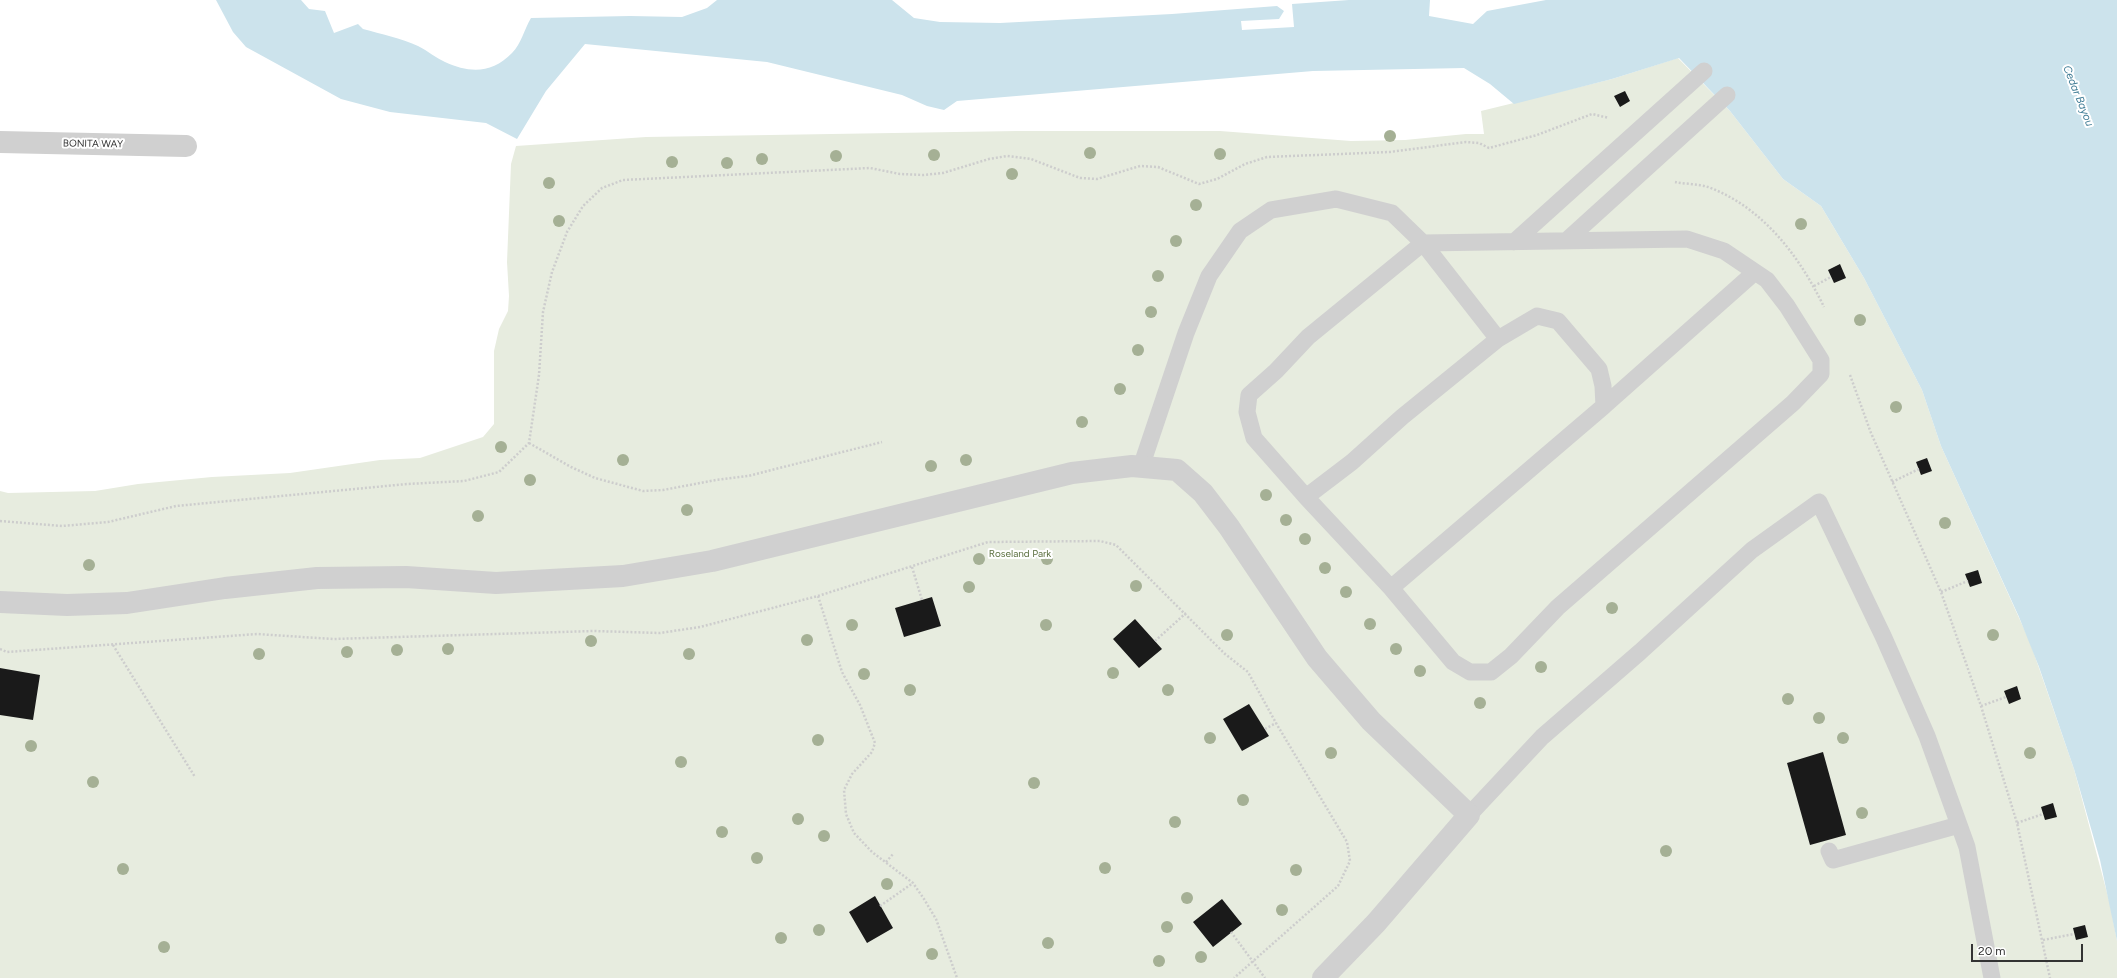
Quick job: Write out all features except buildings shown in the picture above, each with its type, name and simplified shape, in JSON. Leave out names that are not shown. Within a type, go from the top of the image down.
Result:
[{"type":"street","name":"BONITA WAY","points":[[0,142],[186,146]]},
{"type":"street","points":[[0,602],[68,605],[127,603],[225,588],[318,578],[406,577],[496,583],[623,576],[712,560],[1072,472],[1141,467],[1176,470],[1203,493],[1230,527],[1317,658],[1371,721],[1469,815],[1376,923],[1323,978]]},
{"type":"lane","points":[[1514,242],[1704,71]]},
{"type":"lane","points":[[1566,241],[1727,95]]},
{"type":"lane","points":[[1141,467],[1186,333],[1209,276],[1240,231],[1271,210],[1336,199],[1392,213],[1423,243],[1498,339]]},
{"type":"lane","points":[[1687,239],[1724,251],[1767,280],[1787,306],[1821,360],[1821,374],[1787,408],[1558,607],[1511,656],[1491,672],[1470,672],[1453,662],[1391,588],[1254,438],[1247,412],[1249,395],[1276,371],[1308,337],[1423,243],[1566,241],[1687,239]]},
{"type":"lane","points":[[1391,588],[1604,406],[1755,272]]},
{"type":"lane","points":[[1306,496],[1352,462],[1402,417],[1498,339],[1537,316],[1558,321],[1599,369],[1603,386],[1604,406]]},
{"type":"lane","points":[[1469,815],[1542,737],[1640,652],[1752,550],[1819,502],[1884,638],[1927,736],[1967,847],[1992,978]]},
{"type":"lane","points":[[1829,850],[1833,860],[1959,825]]},
{"type":"path","points":[[1814,286],[1831,277]]},
{"type":"path","points":[[530,443],[577,470],[595,478],[643,491],[663,490],[716,480],[748,476],[882,442]]},
{"type":"path","points":[[1892,482],[1919,469]]},
{"type":"path","points":[[0,650],[7,652],[257,634],[333,639],[594,631],[660,633],[700,627],[818,596],[988,542],[1100,541],[1116,545],[1186,613],[1225,654],[1248,672],[1276,723],[1347,842],[1350,861],[1338,886],[1234,978]]},
{"type":"path","points":[[912,567],[922,600]]},
{"type":"path","points":[[1940,592],[1968,581]]},
{"type":"path","points":[[818,596],[842,672],[860,705],[875,743],[872,752],[852,774],[844,790],[846,814],[854,833],[872,852],[913,883],[936,919],[957,978]]},
{"type":"path","points":[[1155,641],[1186,613]]},
{"type":"path","points":[[113,645],[195,777]]},
{"type":"path","points":[[1981,706],[2006,697]]},
{"type":"path","points":[[1265,729],[1276,723]]},
{"type":"path","points":[[2017,824],[2043,814]]},
{"type":"path","points":[[886,862],[893,854]]},
{"type":"path","points":[[880,906],[913,883]]},
{"type":"path","points":[[1231,932],[1252,963],[1265,978]]},
{"type":"path","points":[[2043,940],[2074,934]]},
{"type":"green space","name":"Roseland Park","points":[[1678,58],[1730,111],[1783,179],[1821,206],[1864,278],[1922,390],[1941,446],[2030,642],[2074,769],[2110,904],[2117,941],[2117,978],[0,978],[0,491],[8,493],[95,491],[138,484],[212,477],[290,473],[380,460],[420,458],[483,437],[494,424],[494,351],[499,329],[508,311],[509,296],[507,262],[511,164],[516,146],[646,137],[1017,131],[1220,131],[1351,141],[1405,140],[1466,134],[1484,134],[1481,111],[1612,79]]},
{"type":"water","name":"Cedar Bayou","points":[[216,0],[301,0],[309,9],[325,11],[334,33],[358,24],[363,29],[398,38],[418,46],[454,66],[471,70],[480,70],[496,65],[512,53],[518,45],[531,18],[630,16],[682,17],[707,8],[717,0],[892,0],[914,18],[940,22],[1000,23],[1172,14],[1277,6],[1284,11],[1279,19],[1241,21],[1242,30],[1294,27],[1292,4],[1349,0],[1430,0],[1429,16],[1473,24],[1487,11],[1546,0],[2117,0],[2117,941],[2100,860],[2074,769],[2039,667],[2019,617],[1941,446],[1922,390],[1864,278],[1821,206],[1783,179],[1730,111],[1679,58],[1612,79],[1514,104],[1490,84],[1464,68],[1313,71],[957,101],[944,110],[927,106],[902,95],[767,62],[585,44],[546,91],[517,139],[486,123],[390,112],[341,99],[246,47],[233,32]]}]
